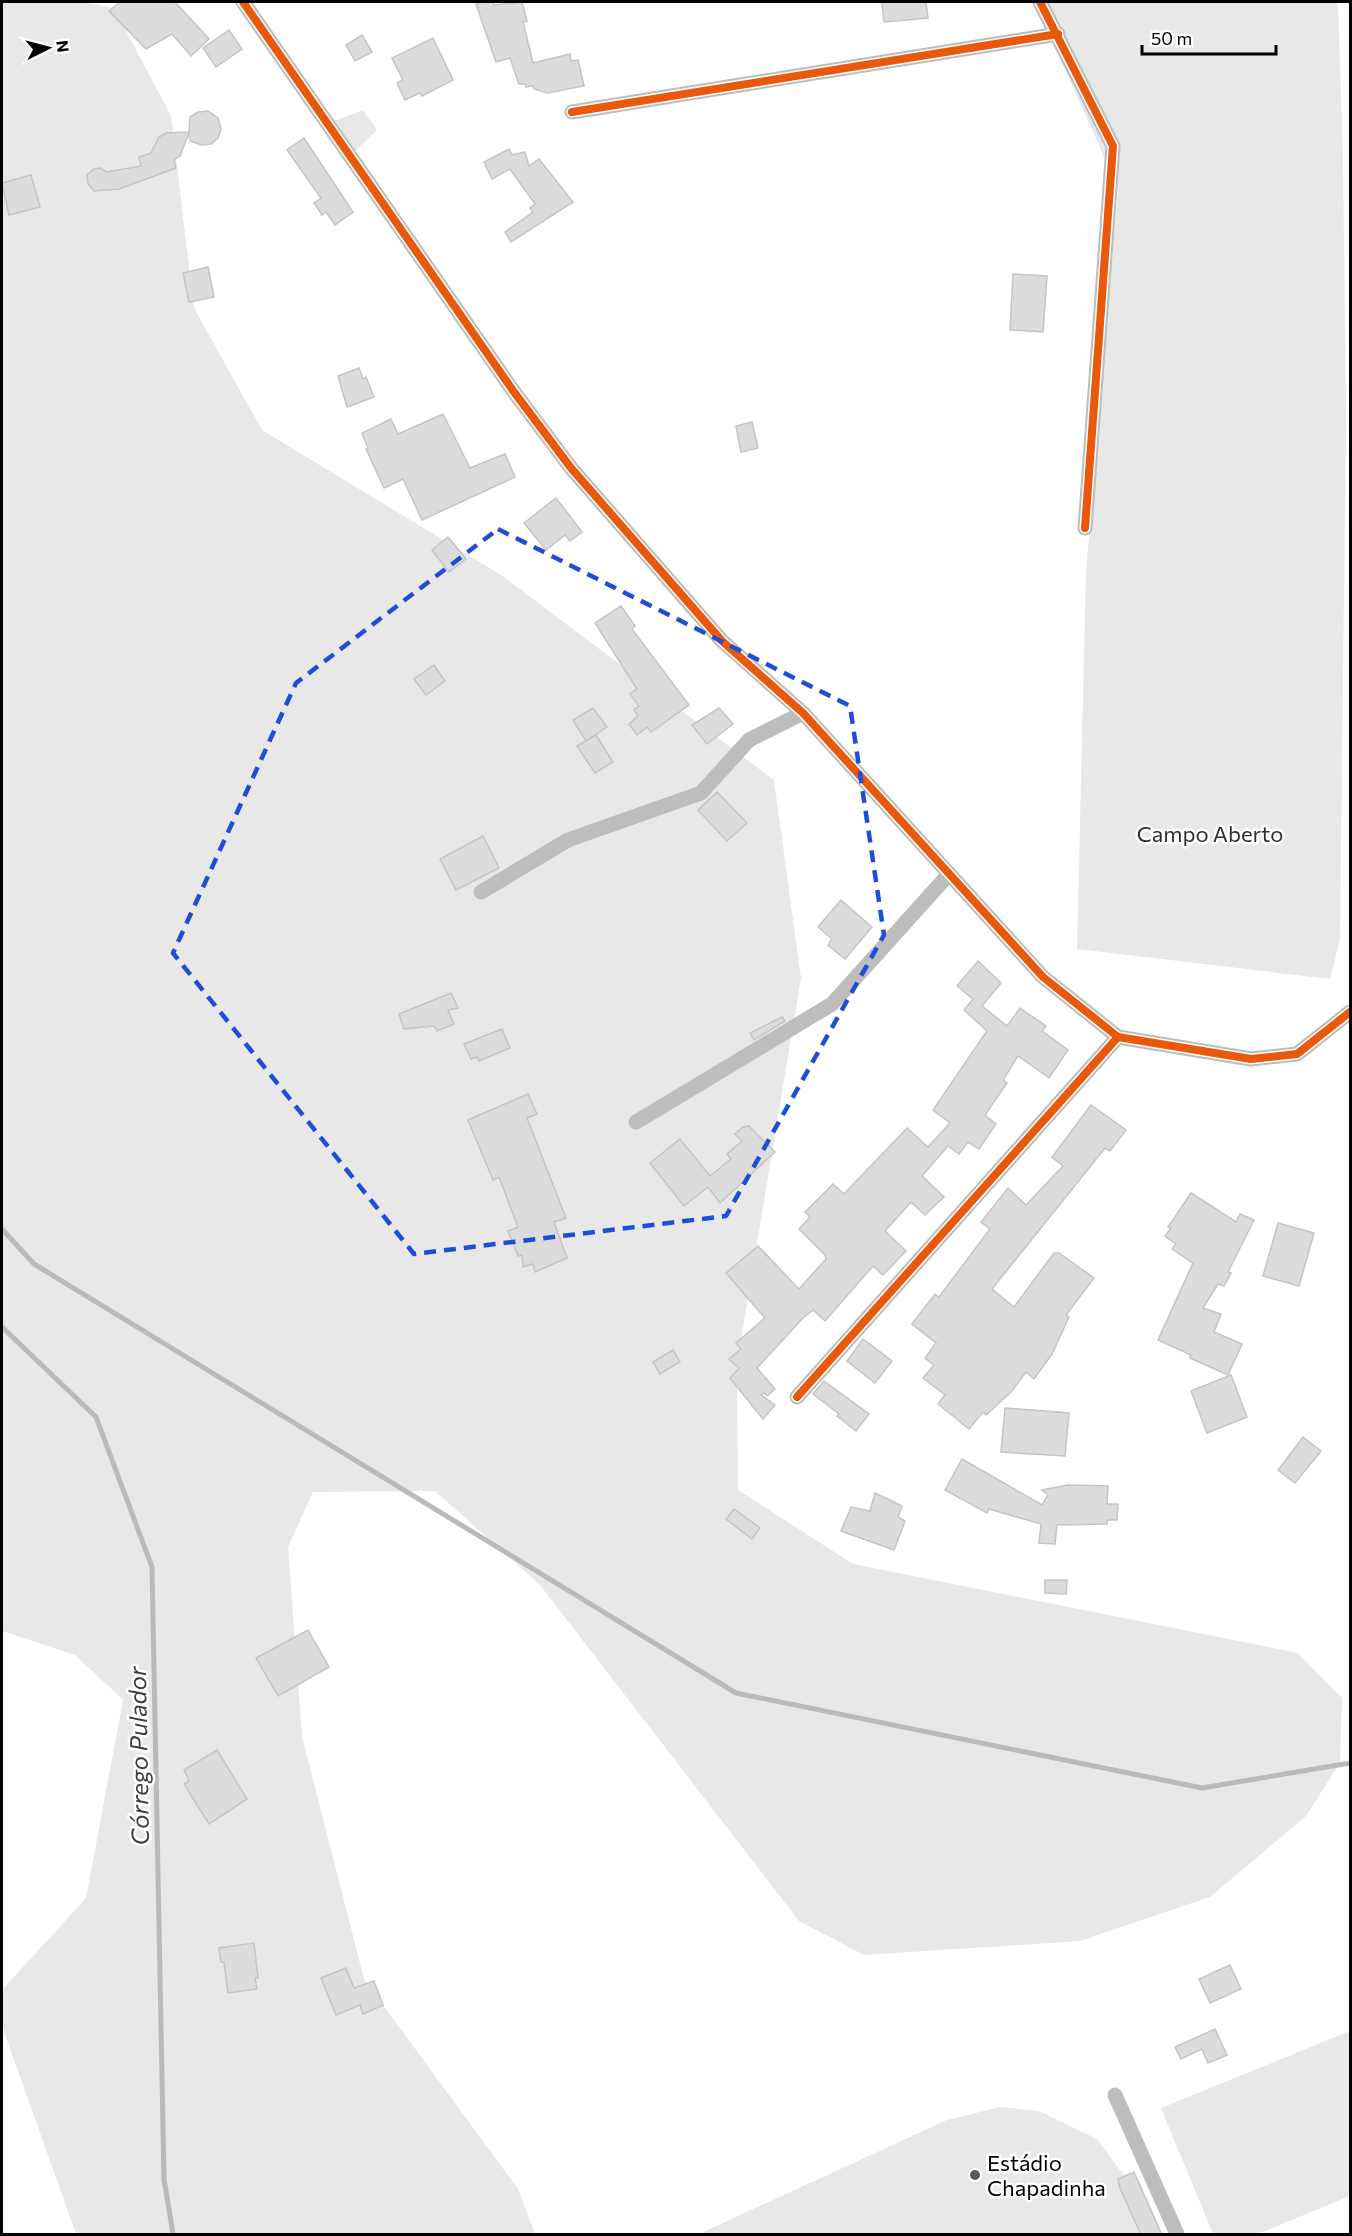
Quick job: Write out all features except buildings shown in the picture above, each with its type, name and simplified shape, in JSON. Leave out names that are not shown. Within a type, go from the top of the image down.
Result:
[{"type":"street","points":[[243,2],[513,392],[559,452],[722,641],[803,713],[1043,977],[1118,1037],[1251,1059],[1297,1054],[1350,1012]]},
{"type":"street","points":[[1040,2],[1113,146],[1085,528]]},
{"type":"street","points":[[572,112],[1058,34]]},
{"type":"street","points":[[481,892],[568,840],[701,793],[749,740],[803,713]]},
{"type":"street","points":[[636,1122],[832,1005],[949,873]]},
{"type":"street","points":[[797,1397],[1118,1037]]},
{"type":"street","points":[[1115,2095],[1177,2235]]},
{"type":"highlighted area","points":[[498,529],[850,706],[884,935],[726,1216],[414,1254],[173,953],[296,683]]},
{"type":"green space","points":[[2,2],[85,2],[114,8],[171,116],[194,308],[262,430],[501,575],[774,780],[801,978],[737,1364],[738,1490],[853,1564],[1298,1653],[1342,1698],[1340,1763],[1306,1816],[1210,1897],[1080,1941],[864,1955],[799,1921],[540,1585],[435,1491],[313,1492],[288,1547],[302,1736],[364,1979],[518,2189],[535,2234],[76,2234],[2,2026],[2,1990],[86,1898],[123,1700],[75,1655],[2,1631]]},
{"type":"green space","name":"Campo Aberto","points":[[1035,2],[1338,2],[1343,159],[1346,419],[1340,939],[1330,979],[1077,949],[1086,571],[1118,188]]},
{"type":"green space","points":[[363,110],[377,130],[353,154],[331,122]]},
{"type":"green space","points":[[1350,2031],[1350,2196],[1258,2234],[1213,2234],[1161,2108]]},
{"type":"green space","name":"Estádio Chapadinha","points":[[1000,2107],[1039,2111],[1097,2139],[1150,2211],[1154,2234],[699,2234],[947,2120]]},
{"type":"waterway","points":[[2,1229],[34,1264],[736,1693],[1202,1788],[1350,1763]]},
{"type":"waterway","name":"Córrego Pulador","points":[[2,1327],[96,1417],[152,1567],[164,2179],[173,2234]]},
{"type":"cycle path","points":[[243,2],[514,392],[571,468],[722,641],[803,713],[1043,977],[1118,1037],[1251,1059],[1297,1054],[1350,1012]]},
{"type":"cycle path","points":[[1040,2],[1113,146],[1085,528]]},
{"type":"cycle path","points":[[572,112],[1058,34]]},
{"type":"cycle path","points":[[797,1397],[1118,1037]]},
{"type":"place","name":"Estádio Chapadinha","points":[[975,2175]]}]
